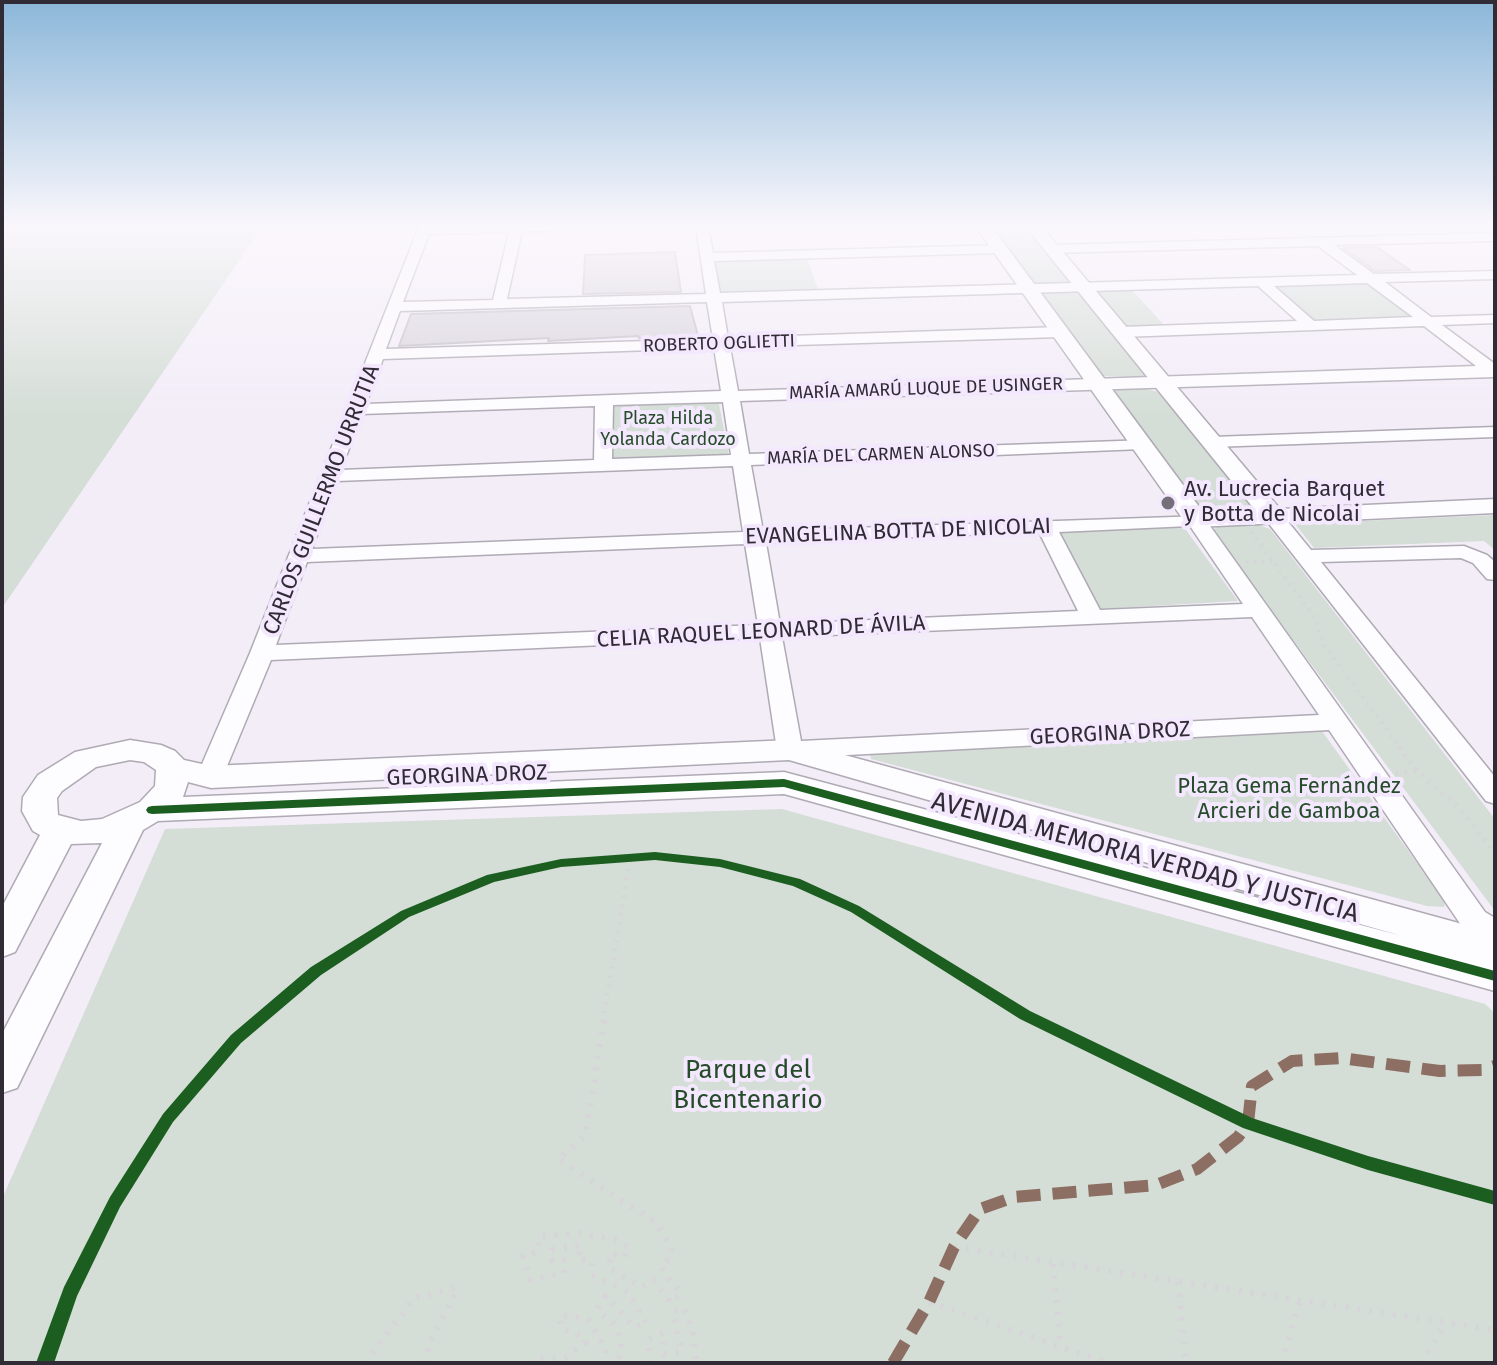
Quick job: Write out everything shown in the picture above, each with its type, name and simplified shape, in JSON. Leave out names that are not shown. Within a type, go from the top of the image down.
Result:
[{"type":"street","name":"CARLOS GUILLERMO URRUTIA","points":[[212,774],[332,476],[402,291]]},
{"type":"street","points":[[499,304],[502,291]]},
{"type":"street","points":[[713,291],[770,632],[787,766]]},
{"type":"street","points":[[396,307],[714,298],[745,291]]},
{"type":"street","points":[[1030,291],[1196,520],[1474,920],[1495,933]]},
{"type":"street","points":[[1087,291],[1307,556],[1495,795]]},
{"type":"street","points":[[1272,291],[1310,325]]},
{"type":"street","points":[[1389,291],[1494,371]]},
{"type":"street","points":[[1121,332],[1495,319]]},
{"type":"street","name":"ROBERTO OGLIETTI","points":[[378,354],[1061,332]]},
{"type":"street","name":"MARÍA AMARÚ LUQUE DE USINGER","points":[[357,409],[1494,371]]},
{"type":"street","points":[[603,466],[604,402]]},
{"type":"street","points":[[1212,442],[1495,432]]},
{"type":"street","name":"MARÍA DEL CARMEN ALONSO","points":[[332,476],[1142,444]]},
{"type":"street","name":"EVANGELINA BOTTA DE NICOLAI","points":[[300,556],[1495,506]]},
{"type":"street","points":[[1046,526],[1092,617]]},
{"type":"street","points":[[1307,556],[1464,552],[1480,559],[1495,574]]},
{"type":"street","name":"CELIA RAQUEL LEONARD DE ÁVILA","points":[[262,653],[1259,610]]},
{"type":"street","name":"GEORGINA DROZ","points":[[787,766],[212,774],[173,768],[164,758],[150,752],[130,750],[86,759],[66,770],[50,783],[40,797],[39,811],[45,823],[60,831],[81,833],[105,831],[141,816],[787,766],[1338,722]]},
{"type":"street","name":"AVENIDA MEMORIA VERDAD Y JUSTICIA","points":[[787,766],[1495,948]]},
{"type":"street","name":"AVENIDA MEMORIA VERDAD Y JUSTICIA","points":[[787,766],[1495,976]]},
{"type":"street","points":[[2,1075],[141,816],[171,789],[173,768]]},
{"type":"street","points":[[2,942],[60,831]]},
{"type":"path","points":[[1240,517],[1316,619],[1323,644],[1417,771],[1461,810],[1495,853]]},
{"type":"path","points":[[616,859],[642,857]]},
{"type":"path","points":[[619,1363],[621,1341],[614,1324],[597,1309],[606,1296],[634,1327],[647,1324],[628,1292],[592,1275],[592,1261],[578,1259],[581,1245],[552,1250],[552,1261],[564,1260],[564,1273],[530,1280],[523,1256],[538,1251],[539,1237],[549,1235],[577,1233],[616,1240],[629,1248],[624,1257],[611,1253],[609,1268],[642,1287],[654,1280],[671,1303],[681,1294],[661,1267],[670,1258],[672,1248],[655,1222],[558,1159],[585,1136],[630,858]]},
{"type":"path","points":[[954,1247],[1495,1330]]},
{"type":"path","points":[[1053,1264],[1061,1347]]},
{"type":"path","points":[[1178,1282],[1186,1363]]},
{"type":"path","points":[[365,1363],[414,1298],[459,1287],[430,1342],[425,1363]]},
{"type":"path","points":[[1282,1363],[1300,1301]]},
{"type":"path","points":[[929,1302],[1108,1363]]},
{"type":"path","points":[[649,1363],[649,1339],[663,1333],[664,1354],[682,1351],[673,1312],[684,1308],[693,1332],[696,1363]]},
{"type":"path","points":[[531,1363],[533,1359],[565,1358],[586,1342],[575,1333],[562,1329],[559,1317],[574,1316],[589,1321],[606,1349],[606,1363]]},
{"type":"path","points":[[1421,1363],[1446,1322]]},
{"type":"green space","points":[[2,291],[219,291],[2,608]]},
{"type":"green space","points":[[713,291],[818,291],[820,295],[714,298]]},
{"type":"green space","points":[[1042,291],[1083,293],[1146,374],[1142,377],[1099,376],[1039,294]]},
{"type":"green space","points":[[1098,291],[1133,291],[1165,326],[1127,327]]},
{"type":"green space","points":[[1277,291],[1383,291],[1421,319],[1313,323]]},
{"type":"green space","points":[[1138,387],[1163,393],[1251,504],[1250,511],[1210,513],[1193,508],[1111,395],[1116,388]]},
{"type":"green space","name":"Plaza Hilda Yolanda Cardozo","points":[[718,399],[729,456],[613,461],[611,404]]},
{"type":"green space","points":[[1495,515],[1495,550],[1484,541],[1314,548],[1295,524]]},
{"type":"green space","points":[[1256,524],[1270,529],[1495,819],[1495,911],[1212,531],[1218,526]]},
{"type":"green space","points":[[1183,526],[1238,601],[1099,609],[1056,532]]},
{"type":"green space","name":"Plaza Gema Fernández Arcieri de Gamboa","points":[[1322,731],[1445,902],[1444,907],[1427,906],[871,759],[870,751]]},
{"type":"green space","name":"Parque del Bicentenario","points":[[782,809],[1485,1004],[1495,1013],[1495,1363],[2,1363],[2,1199],[165,829]]},
{"type":"building","points":[[583,291],[681,292],[583,294]]},
{"type":"building","points":[[690,306],[698,336],[548,341],[549,338],[399,346],[411,314]]},
{"type":"marked path","points":[[893,1363],[929,1302],[954,1247],[980,1209],[1014,1197],[1156,1185],[1197,1169],[1238,1137],[1248,1123],[1252,1086],[1292,1061],[1341,1058],[1440,1071],[1482,1070],[1495,1066]]},
{"type":"cycle path","points":[[152,810],[784,783],[1495,976]]},
{"type":"cycle path","points":[[45,1363],[70,1293],[115,1202],[168,1118],[236,1039],[316,971],[405,914],[491,878],[561,863],[655,856],[720,863],[796,882],[855,909],[1025,1015],[1248,1123],[1368,1163],[1495,1198]]},
{"type":"place","name":"Av. Lucrecia Barquet y Botta de Nicolai","points":[[1168,503]]}]
